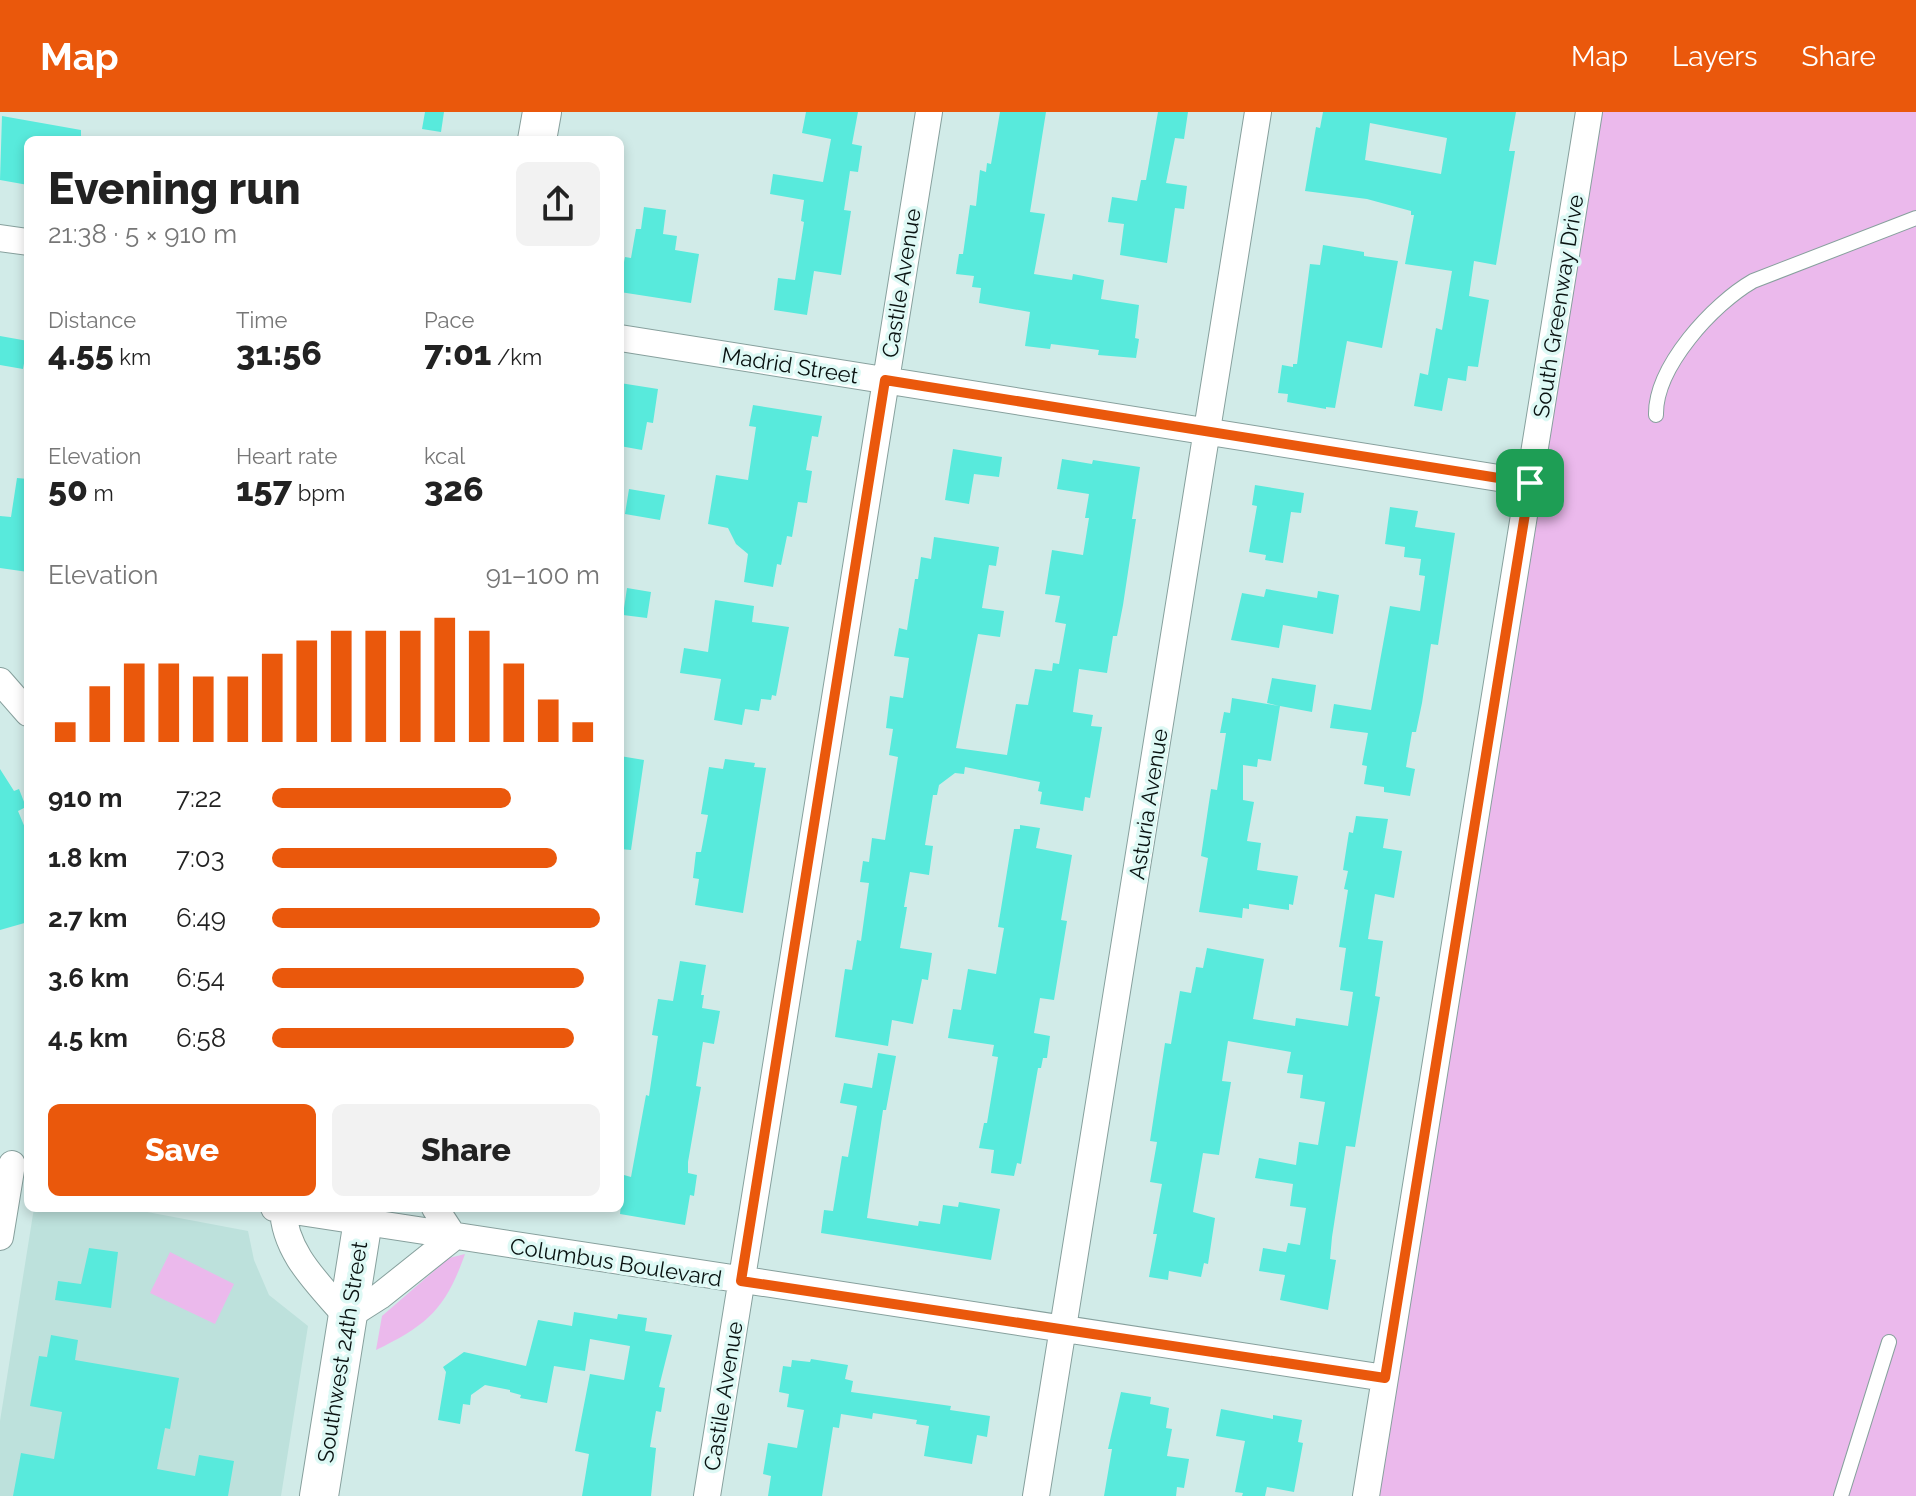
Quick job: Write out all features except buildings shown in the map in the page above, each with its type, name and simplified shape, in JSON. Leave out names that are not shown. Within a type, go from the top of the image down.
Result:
[{"type":"street","points":[[538,136],[542,112]]},
{"type":"street","name":"Castile Avenue","points":[[707,1496],[929,112]]},
{"type":"street","name":"Asturia Avenue","points":[[1036,1496],[1258,112]]},
{"type":"street","name":"South Greenway Drive","points":[[1366,1496],[1589,112]]},
{"type":"street","points":[[0,238],[24,241]]},
{"type":"street","name":"Madrid Street","points":[[624,339],[1530,483]]},
{"type":"street","points":[[0,681],[24,708]]},
{"type":"street","points":[[0,1237],[13,1164]]},
{"type":"street","points":[[282,1212],[285,1232],[297,1257],[347,1317],[380,1296],[454,1237],[438,1212]]},
{"type":"street","name":"Columbus Boulevard","points":[[328,1212],[364,1215],[454,1237],[1385,1378]]},
{"type":"street","name":"Southwest 24th Street","points":[[319,1496],[364,1215]]},
{"type":"lane","points":[[1656,415],[1655,398],[1663,381],[1683,349],[1732,293],[1753,281],[1916,218]]},
{"type":"lane","points":[[1841,1496],[1889,1342]]},
{"type":"shaded area","points":[[1599,112],[1916,112],[1916,1496],[1376,1496]]},
{"type":"shaded area","points":[[33,1212],[147,1212],[248,1231],[254,1260],[269,1295],[308,1326],[281,1496],[0,1496],[0,1421]]},
{"type":"shaded area","points":[[170,1252],[234,1284],[215,1324],[150,1293]]},
{"type":"shaded area","points":[[465,1254],[450,1288],[433,1313],[409,1332],[376,1350],[382,1316],[449,1258]]},
{"type":"route","points":[[885,380],[1530,483],[1385,1378],[741,1281],[885,380]]}]
